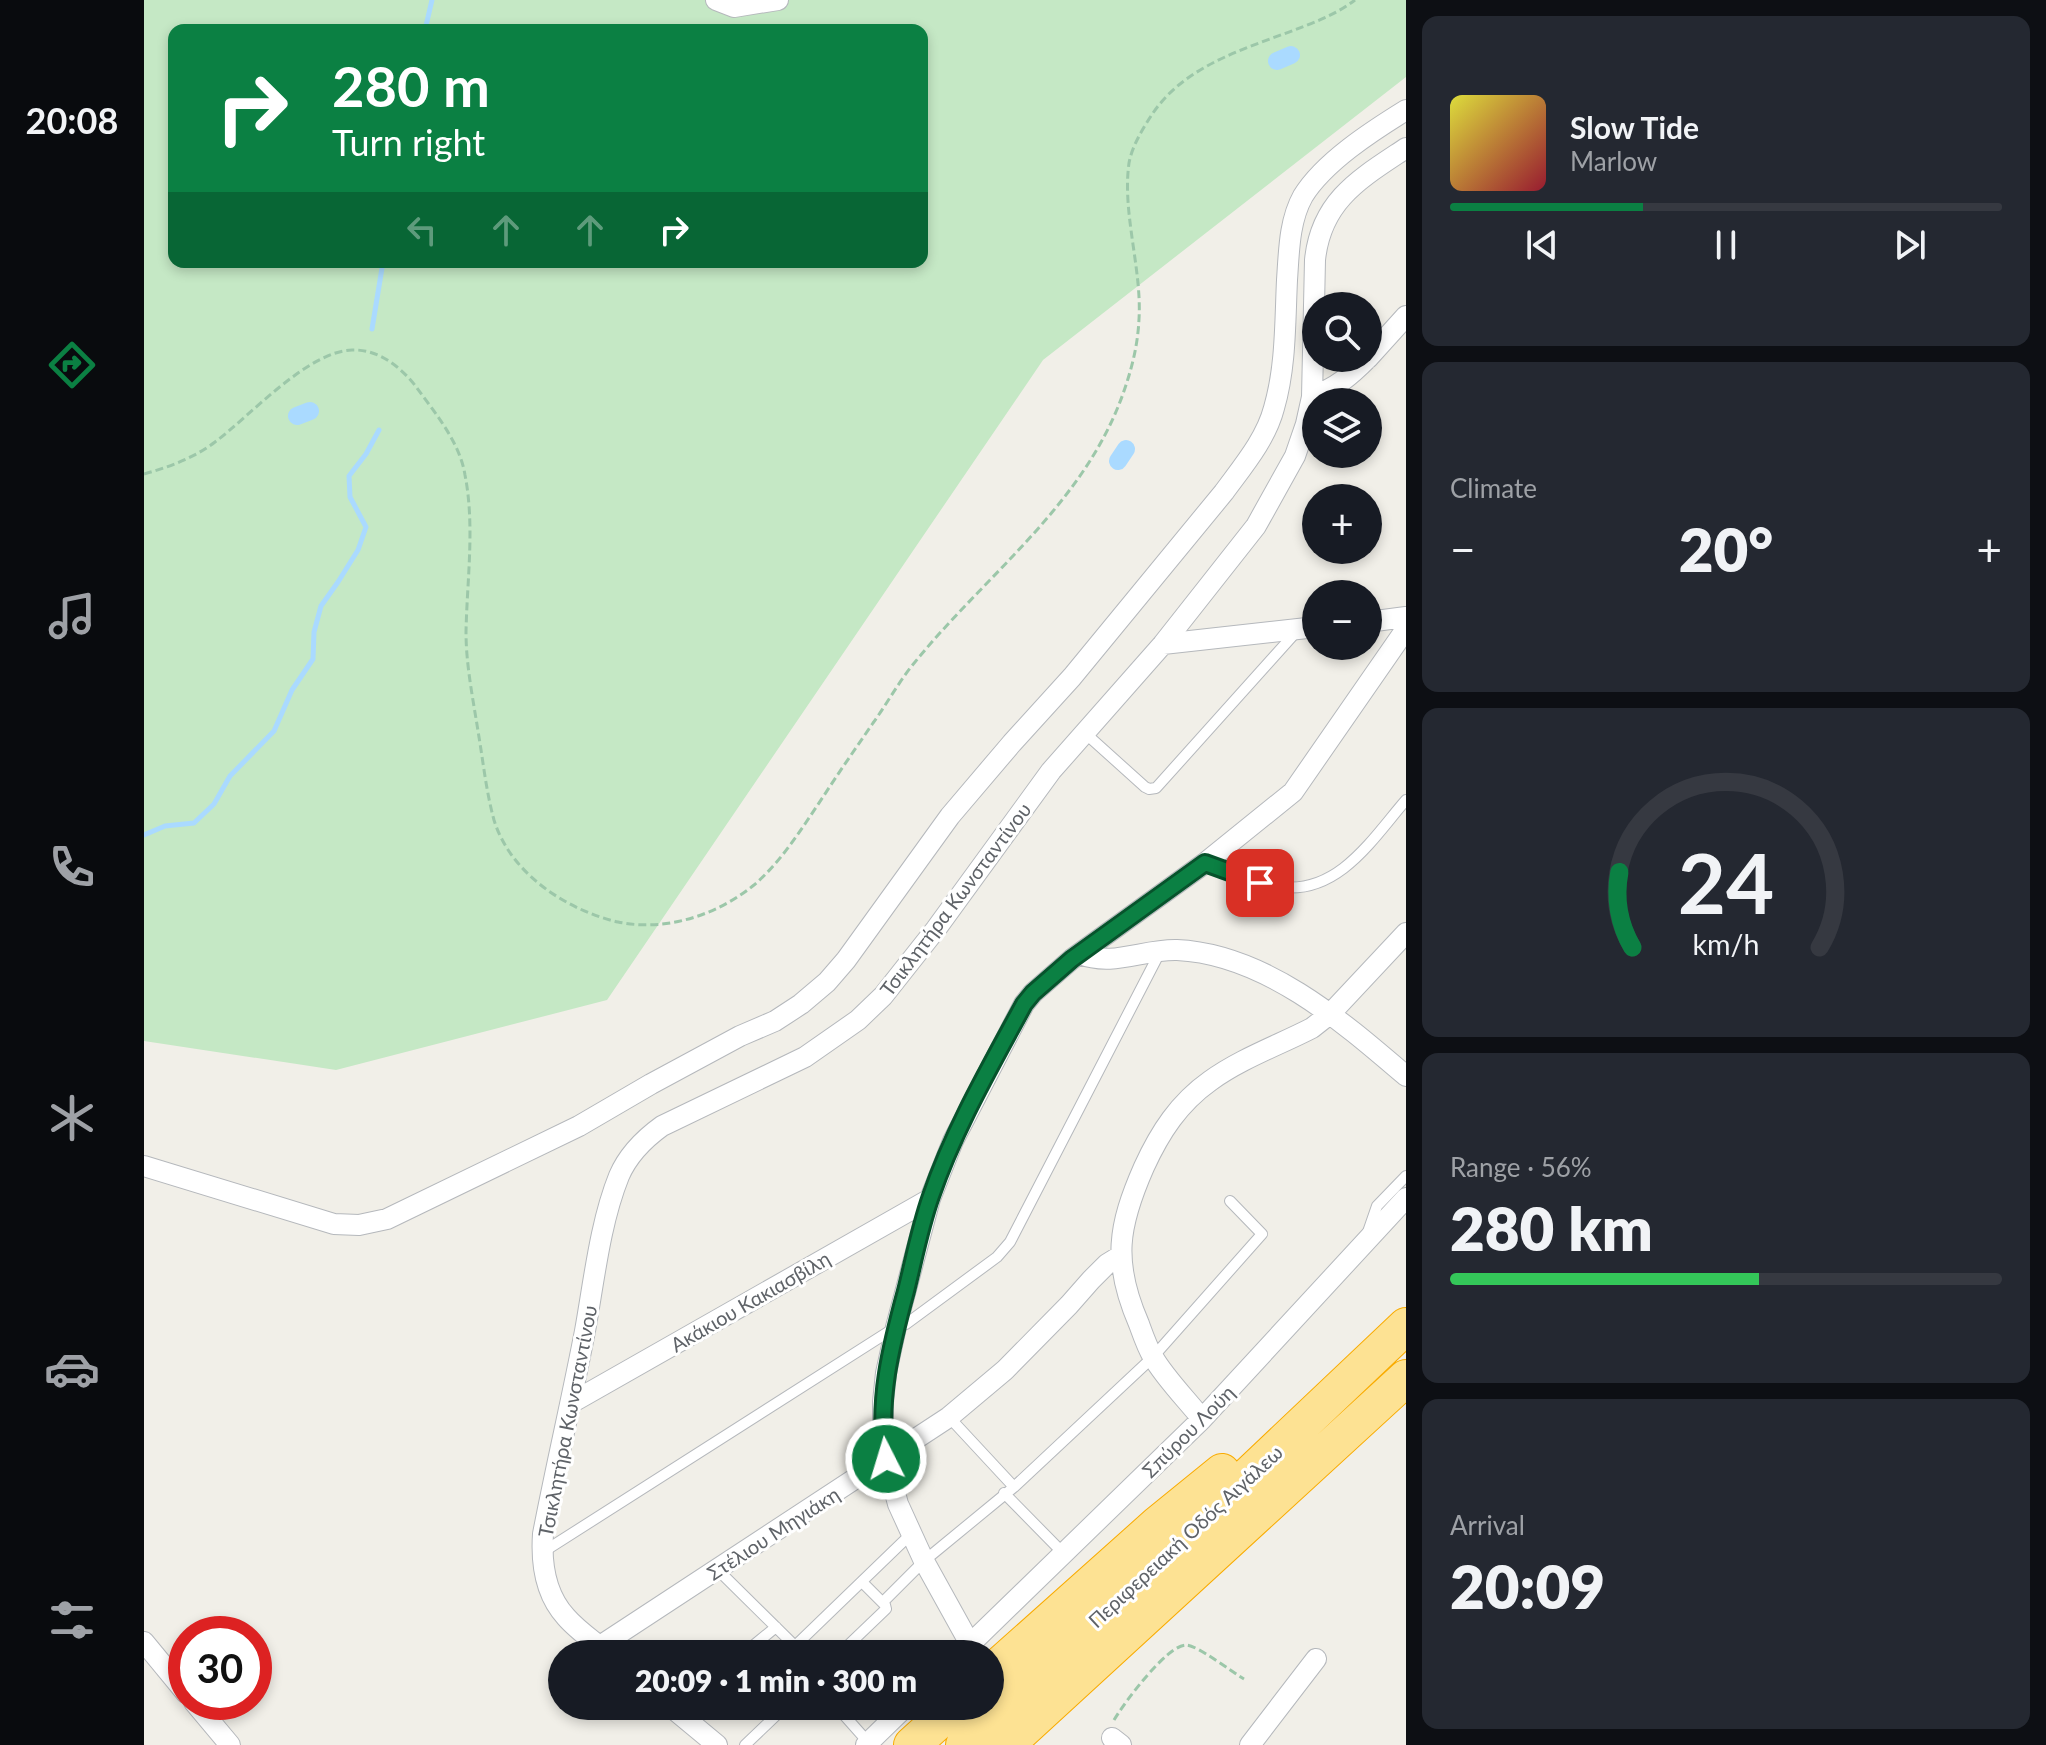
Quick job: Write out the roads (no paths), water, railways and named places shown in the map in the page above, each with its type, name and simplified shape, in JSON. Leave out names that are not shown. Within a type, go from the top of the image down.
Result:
[{"type":"highway","name":"Περιφερειακή Οδός Αιγάλεω","points":[[964,1745],[1406,1326]]},
{"type":"highway","name":"Περιφερειακή Οδός Αιγάλεω","points":[[1006,1745],[1406,1378]]},
{"type":"highway","points":[[1004,1662],[1158,1524],[1238,1458],[1292,1415],[1344,1386]]},
{"type":"highway","points":[[1027,1745],[1056,1716],[1089,1667]]},
{"type":"highway","points":[[912,1745],[940,1720]]},
{"type":"street","points":[[716,0],[734,7],[778,0]]},
{"type":"street","points":[[144,1166],[334,1224],[359,1225],[387,1219],[579,1126],[801,1004],[827,982],[846,960],[950,816],[1072,677],[1244,465],[1274,411],[1281,371],[1289,247],[1303,198],[1334,160],[1406,110]]},
{"type":"street","name":"Τσικλητήρα Κωνσταντίνου","points":[[1312,388],[1315,260],[1324,222],[1358,180],[1406,148]]},
{"type":"street","points":[[1382,343],[1406,316]]},
{"type":"street","points":[[1334,388],[1353,372]]},
{"type":"street","name":"Τσικλητήρα Κωνσταντίνου","points":[[592,1640],[566,1617],[548,1586],[542,1553],[543,1534],[608,1215],[620,1175],[635,1150],[662,1126],[805,1057],[872,1007],[936,929],[1051,771],[1163,644],[1256,526],[1295,456],[1302,436]]},
{"type":"street","points":[[1382,620],[1406,617]]},
{"type":"street","points":[[1163,644],[1302,629]]},
{"type":"street","points":[[961,1640],[898,1504],[886,1459],[882,1422],[896,1327],[930,1199],[953,1141],[1024,1004],[1033,993],[1293,792],[1406,629]]},
{"type":"street","points":[[1202,1419],[1153,1357],[1135,1315],[1122,1272],[1122,1229],[1148,1159],[1173,1116],[1187,1100],[1212,1079],[1312,1028],[1331,1013],[1406,933]]},
{"type":"street","points":[[1080,954],[1120,959],[1161,950],[1199,952],[1233,962],[1282,984],[1331,1013],[1406,1076]]},
{"type":"street","name":"Σπύρου Λούη","points":[[974,1640],[1202,1419],[1406,1198]]},
{"type":"street","name":"Ακάκιου Κακιασβίλη","points":[[571,1403],[930,1199]]},
{"type":"street","name":"Στέλιου Μηγιάκη","points":[[618,1640],[949,1417],[1005,1370],[1107,1264],[1120,1256]]},
{"type":"street","points":[[144,1642],[168,1671]]},
{"type":"street","points":[[1250,1745],[1316,1659]]},
{"type":"street","points":[[209,1720],[230,1745]]},
{"type":"street","points":[[689,1720],[717,1745]]},
{"type":"street","points":[[867,1744],[892,1720]]},
{"type":"lane","points":[[1085,733],[1145,787],[1156,788],[1302,633]]},
{"type":"lane","points":[[1205,863],[1282,888],[1317,884],[1346,868],[1406,800]]},
{"type":"lane","points":[[542,1553],[896,1327],[906,1324],[997,1257],[1010,1242],[1161,950]]},
{"type":"lane","points":[[1365,1242],[1377,1206],[1406,1176]]},
{"type":"lane","points":[[883,1602],[924,1561],[1009,1490],[1153,1357],[1262,1234],[1230,1201]]},
{"type":"lane","points":[[949,1417],[1064,1554]]},
{"type":"lane","points":[[809,1640],[912,1533]]},
{"type":"lane","points":[[718,1570],[789,1640]]},
{"type":"lane","points":[[854,1640],[886,1606],[863,1583]]},
{"type":"lane","points":[[760,1640],[776,1627]]},
{"type":"lane","points":[[745,1745],[771,1720]]},
{"type":"lane","points":[[847,1720],[867,1744]]},
{"type":"waterway","points":[[426,24],[432,0]]},
{"type":"waterway","points":[[1277,61],[1291,55]]},
{"type":"waterway","points":[[372,329],[382,268]]},
{"type":"waterway","points":[[297,416],[310,411]]},
{"type":"waterway","points":[[144,835],[165,826],[194,823],[214,804],[230,776],[274,731],[292,690],[313,659],[314,632],[321,606],[358,550],[366,527],[350,497],[349,476],[379,430]]},
{"type":"waterway","points":[[1118,461],[1126,449]]}]
